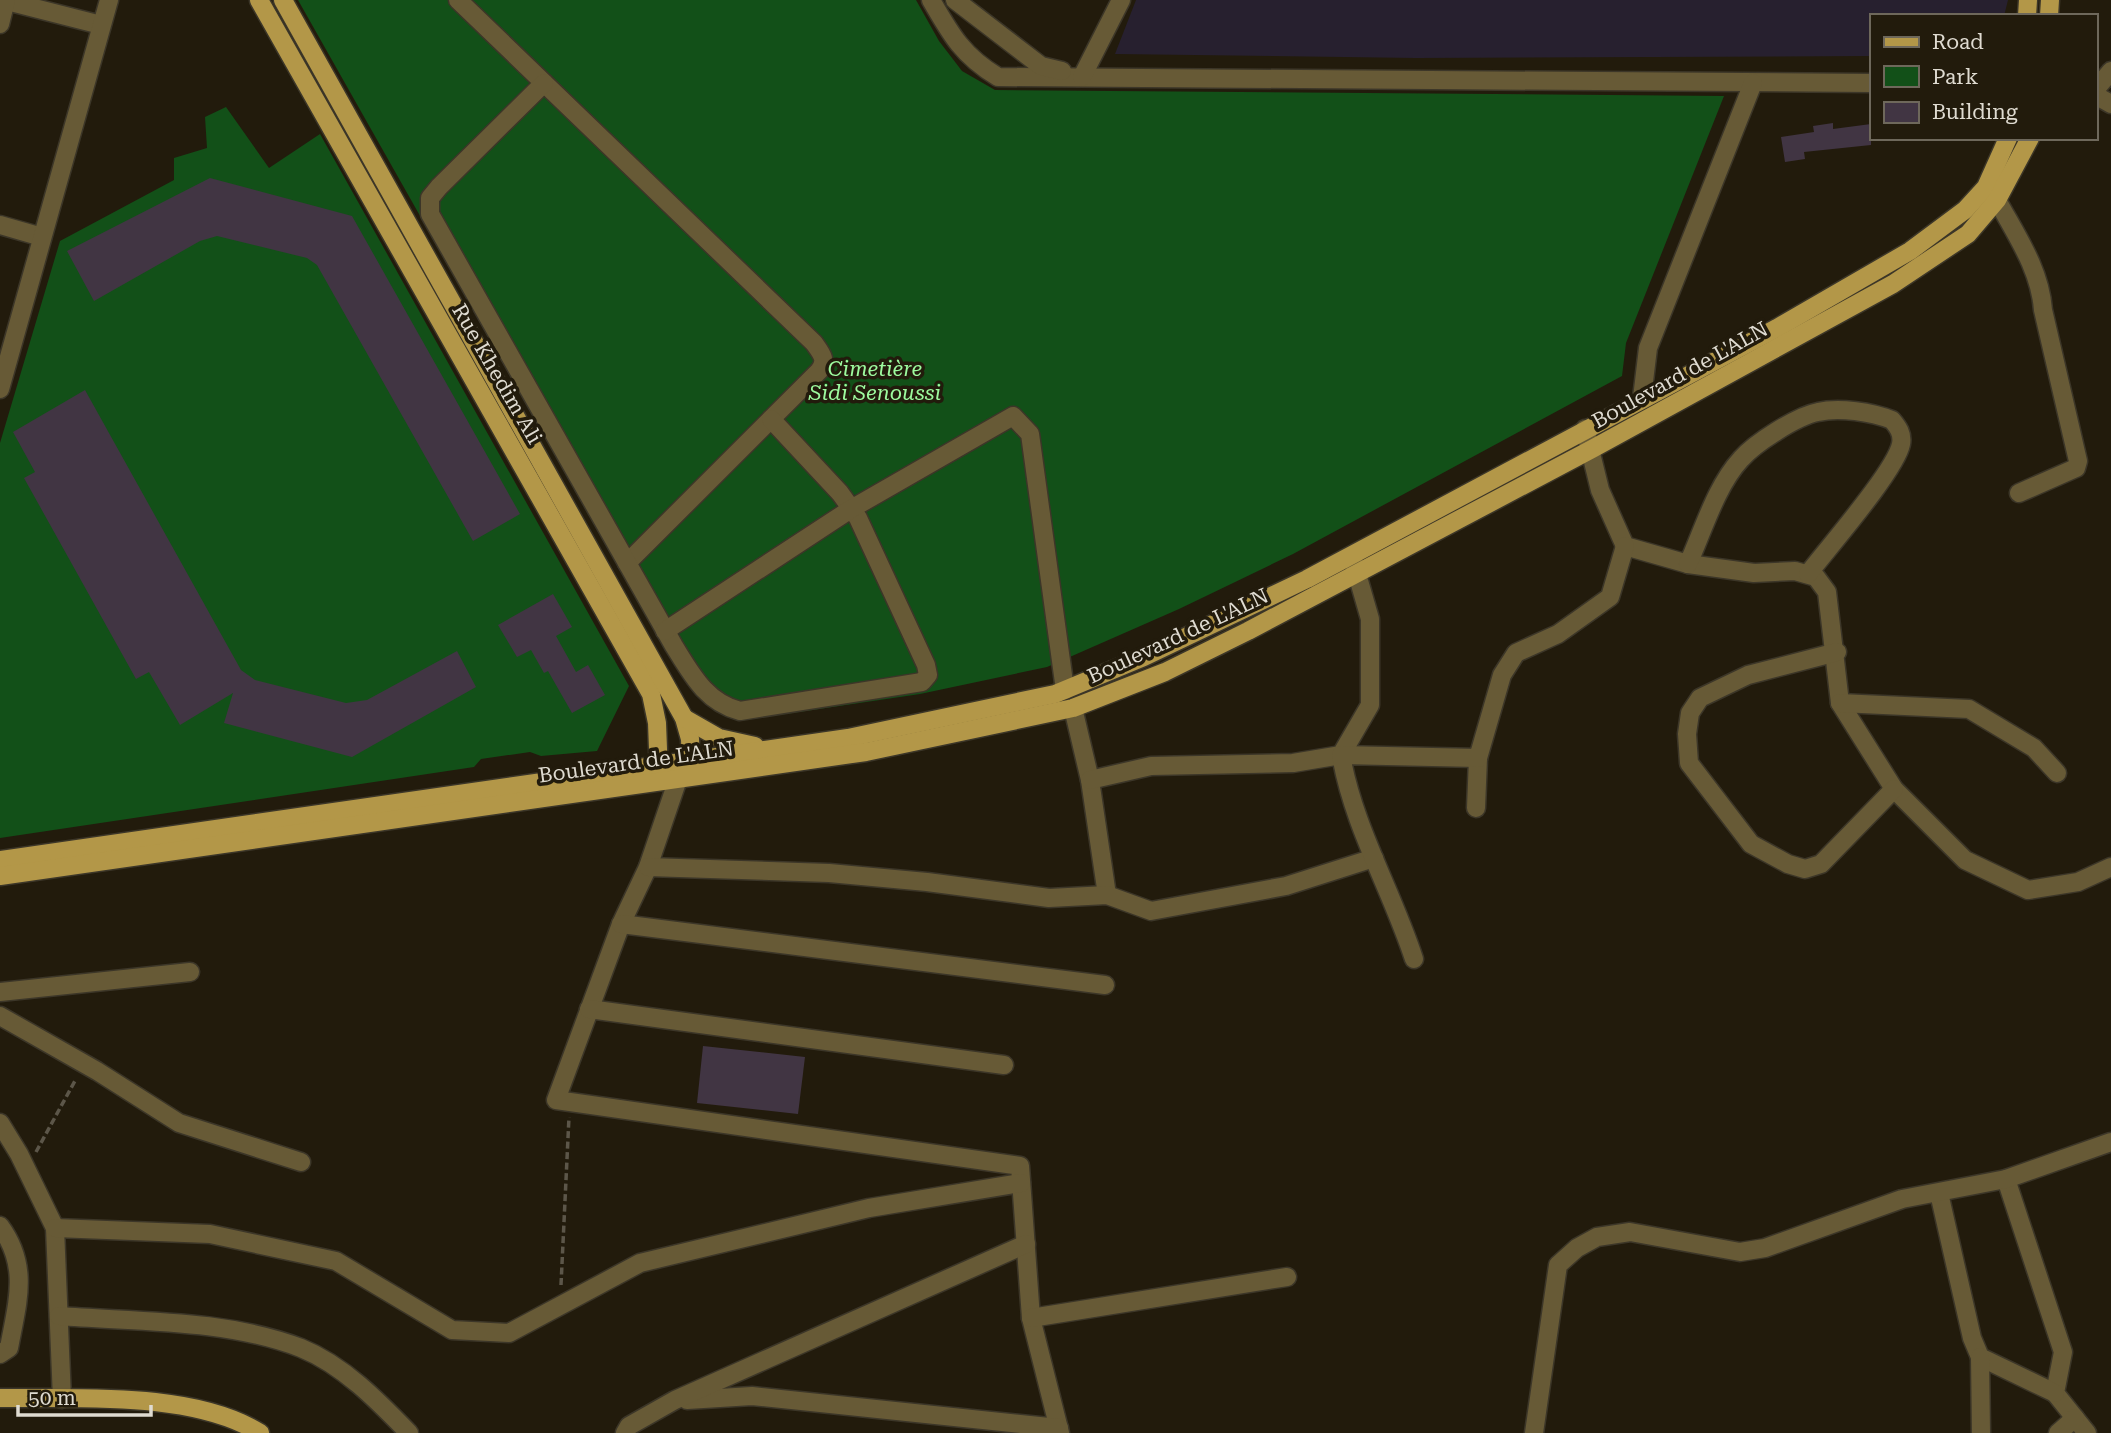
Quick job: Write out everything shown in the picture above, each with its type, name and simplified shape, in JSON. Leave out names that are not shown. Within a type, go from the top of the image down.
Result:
[{"type":"main road","name":"Rue Khedim Ali","points":[[259,0],[651,694],[657,723],[676,772]]},
{"type":"main road","name":"Rue Khedim Ali","points":[[283,0],[684,718],[690,739],[676,772]]},
{"type":"main road","name":"Boulevard de L'ALN","points":[[676,772],[769,749],[848,737],[1065,690],[1192,634],[1350,555],[1777,328],[1910,251],[1965,210],[1986,187],[2007,140]]},
{"type":"main road","name":"Boulevard de L'ALN","points":[[0,860],[676,772],[866,752],[1073,708],[1166,671],[1359,573],[1893,284],[1968,234],[1997,200],[2029,140]]},
{"type":"main road","points":[[684,718],[719,738],[769,749]]},
{"type":"main road","name":"Boulevard de L'ALN","points":[[0,876],[568,786]]},
{"type":"main road","points":[[0,1398],[152,1400],[245,1424],[260,1433]]},
{"type":"street","points":[[0,24],[5,0],[101,25]]},
{"type":"street","points":[[0,389],[109,0]]},
{"type":"street","points":[[458,0],[814,343],[823,356],[823,365],[819,371],[627,563]]},
{"type":"street","points":[[932,0],[950,34],[971,61],[998,77],[1870,83]]},
{"type":"street","points":[[955,0],[1041,66],[1082,77]]},
{"type":"street","points":[[1082,77],[1121,0]]},
{"type":"street","points":[[2097,89],[2111,71]]},
{"type":"street","points":[[544,83],[439,187],[430,198],[430,214],[665,631],[702,689],[721,706],[740,711],[922,682],[928,675],[926,665],[851,509],[771,419]]},
{"type":"street","points":[[1642,398],[1648,348],[1753,83]]},
{"type":"street","points":[[1997,200],[2028,256],[2041,292],[2042,310],[2078,461],[2076,468],[2068,474],[2020,493]]},
{"type":"street","points":[[0,225],[42,237]]},
{"type":"street","points":[[1688,564],[1727,479],[1741,459],[1764,439],[1817,411],[1850,412],[1892,420],[1902,437],[1901,447],[1883,477],[1808,574]]},
{"type":"street","points":[[665,631],[851,509],[1013,416],[1030,434],[1065,690]]},
{"type":"street","points":[[1476,808],[1478,758],[1502,675],[1516,653],[1558,634],[1610,597],[1625,546],[1600,490],[1585,429]]},
{"type":"street","points":[[1625,546],[1688,564],[1754,573],[1795,571],[1816,577],[1827,592],[1837,652],[1840,703],[1894,789],[1965,860],[2028,890],[2078,882],[2111,867]]},
{"type":"street","points":[[1350,555],[1359,573],[1370,619],[1370,705],[1341,755],[1345,776],[1374,858],[1400,915],[1414,959]]},
{"type":"street","points":[[1837,652],[1748,675],[1700,698],[1690,713],[1689,763],[1751,844],[1788,864],[1805,869],[1821,864],[1894,789]]},
{"type":"street","points":[[1840,703],[1969,709],[2034,748],[2057,773]]},
{"type":"street","points":[[1073,708],[1090,780],[1107,895]]},
{"type":"street","points":[[1090,780],[1151,766],[1293,763],[1341,755],[1478,758]]},
{"type":"street","points":[[675,1400],[752,1395],[1060,1431],[1031,1318],[1020,1166],[556,1100],[621,924],[648,867],[676,772]]},
{"type":"street","points":[[648,867],[828,873],[1049,898],[1107,895],[1151,911],[1286,886],[1374,858]]},
{"type":"street","points":[[621,924],[1105,985]]},
{"type":"street","points":[[0,992],[190,971]]},
{"type":"street","points":[[589,1009],[1003,1065]]},
{"type":"street","points":[[0,1016],[84,1063],[179,1123],[301,1162]]},
{"type":"street","points":[[0,1123],[55,1228],[62,1399]]},
{"type":"street","points":[[1534,1433],[1558,1265],[1577,1248],[1597,1237],[1629,1232],[1740,1252],[1765,1248],[1902,1199],[2006,1179],[2111,1142]]},
{"type":"street","points":[[2006,1179],[2063,1352],[2055,1393]]},
{"type":"street","points":[[55,1228],[210,1234],[336,1261],[452,1330],[509,1334],[640,1263],[869,1208],[1021,1183]]},
{"type":"street","points":[[1939,1193],[1972,1338],[1980,1357],[1981,1433]]},
{"type":"street","points":[[0,1226],[12,1242],[21,1272],[9,1348],[0,1354]]},
{"type":"street","points":[[625,1433],[629,1426],[675,1400],[1026,1244]]},
{"type":"street","points":[[1031,1318],[1287,1277]]},
{"type":"street","points":[[59,1316],[218,1327],[302,1349],[366,1389],[409,1433]]},
{"type":"street","points":[[1980,1357],[2055,1393],[2087,1433]]},
{"type":"street","points":[[2058,1433],[2075,1418]]},
{"type":"path","points":[[26,1169],[84,1063]]},
{"type":"path","points":[[560,1306],[570,1101]]},
{"type":"shaded area","points":[[1136,0],[2008,0],[2004,14],[1870,14],[1870,56],[1416,58],[1115,54]]},
{"type":"green space","name":"Cimetière Sidi Senoussi","points":[[298,0],[916,0],[939,41],[962,71],[995,90],[1724,96],[1626,343],[1622,376],[1293,554],[1179,609],[1047,667],[920,694],[739,721],[704,703],[688,685],[666,651]]},
{"type":"green space","points":[[226,107],[269,168],[320,134],[629,686],[597,751],[541,756],[530,752],[481,759],[474,767],[0,838],[0,443],[60,241],[174,180],[174,158],[207,148],[205,117]]},
{"type":"building","points":[[1833,123],[1833,129],[1870,124],[1871,145],[1804,152],[1805,159],[1785,162],[1781,137],[1814,132],[1813,126]]},
{"type":"building","points":[[210,178],[352,216],[520,514],[473,541],[317,265],[307,258],[217,236],[200,241],[94,301],[67,251]]},
{"type":"building","points":[[85,390],[241,670],[255,680],[346,703],[367,700],[457,651],[476,687],[352,757],[224,723],[233,693],[180,725],[149,672],[136,679],[24,478],[35,472],[13,432]]},
{"type":"building","points":[[553,594],[572,627],[556,636],[576,672],[588,665],[605,695],[572,713],[548,671],[544,673],[531,650],[517,657],[498,625]]},
{"type":"building","points":[[703,1046],[805,1057],[798,1114],[697,1103]]}]
